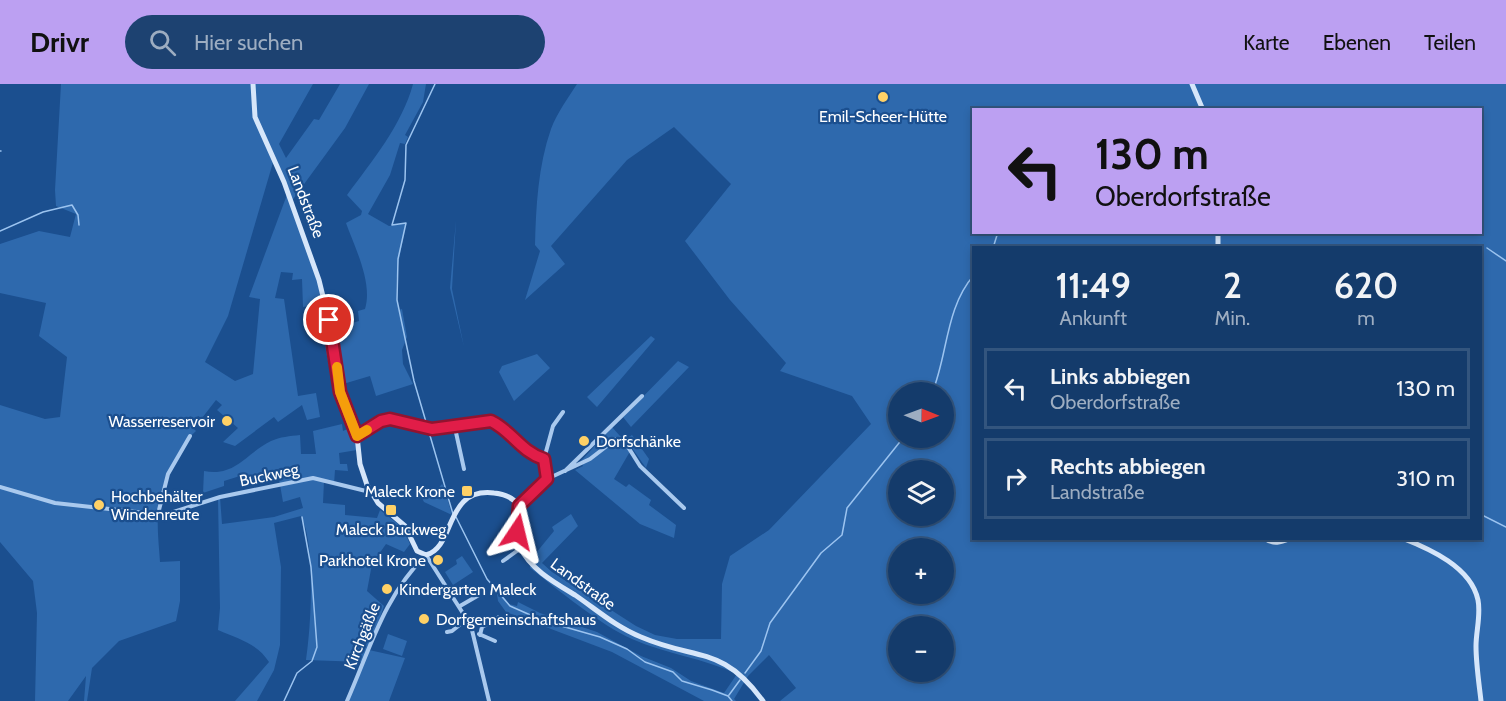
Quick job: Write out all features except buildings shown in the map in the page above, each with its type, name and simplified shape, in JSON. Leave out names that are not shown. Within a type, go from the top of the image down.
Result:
[{"type":"street","name":"Landstraße","points":[[253,84],[255,117],[284,182],[319,280],[331,329],[340,392],[357,436],[360,464],[370,492],[378,503],[401,520],[417,551],[426,555]]},
{"type":"street","points":[[1192,84],[1202,108]]},
{"type":"street","points":[[565,471],[642,396]]},
{"type":"street","points":[[547,479],[544,459],[553,426],[563,412]]},
{"type":"street","points":[[357,436],[381,421],[390,419],[423,428],[455,428],[491,421],[503,428],[524,450],[544,459]]},
{"type":"street","points":[[455,428],[464,469]]},
{"type":"street","points":[[0,487],[55,503],[158,514],[168,474],[190,436]]},
{"type":"street","points":[[503,561],[520,548],[517,532],[519,506],[547,479],[590,459],[612,441],[623,439],[640,466],[684,508]]},
{"type":"street","name":"Buckweg","points":[[158,514],[174,514],[220,497],[313,478],[370,492]]},
{"type":"street","points":[[489,701],[473,632],[460,606],[426,555],[438,545],[458,508],[471,495],[495,492],[512,498],[519,506]]},
{"type":"street","points":[[1267,540],[1270,542],[1286,540]]},
{"type":"street","points":[[1406,540],[1441,556],[1456,568],[1476,594],[1479,611],[1476,648],[1481,701]]},
{"type":"street","name":"Landstraße","points":[[520,548],[549,578],[620,627],[659,645],[718,659],[742,675],[763,701]]},
{"type":"street","name":"Kirchgäßle","points":[[347,701],[389,600],[426,555]]},
{"type":"street","points":[[460,606],[479,595]]},
{"type":"street","points":[[480,635],[482,627],[499,618]]},
{"type":"street","points":[[447,632],[452,631],[467,619]]},
{"type":"street","points":[[473,632],[495,641]]},
{"type":"shaded area","points":[[61,84],[313,84],[279,144],[286,158],[314,119],[319,120],[340,84],[369,84],[345,128],[291,202],[323,294],[310,306],[303,307],[302,279],[292,280],[293,273],[281,272],[275,298],[284,299],[298,396],[316,393],[320,417],[307,420],[302,405],[278,422],[274,417],[235,446],[223,442],[238,428],[217,410],[222,405],[216,400],[202,418],[198,416],[191,426],[196,431],[175,458],[165,481],[159,504],[160,562],[180,561],[180,601],[176,621],[119,641],[92,668],[87,701],[84,701],[86,676],[68,701],[35,701],[37,613],[33,581],[0,542],[0,405],[45,419],[60,417],[67,357],[39,336],[46,303],[0,293],[0,244],[39,231],[70,237],[76,214],[56,206]],"holes":[[[274,159],[288,192],[249,297],[260,299],[253,374],[235,381],[205,362],[228,316]]]},
{"type":"shaded area","points":[[413,84],[426,84],[423,102],[405,135],[408,137],[405,144],[400,143],[390,175],[368,214],[389,226],[406,223],[396,288],[399,310],[402,309],[407,337],[402,350],[403,364],[413,384],[376,396],[370,376],[333,387],[324,341],[316,342],[312,314],[319,313],[326,306],[332,329],[359,321],[358,311],[365,309],[367,288],[365,277],[346,223],[361,215],[362,211],[347,195],[394,128]]},
{"type":"shaded area","points":[[577,84],[1506,84],[1506,701],[780,701],[796,688],[769,655],[748,676],[734,699],[736,701],[704,701],[612,652],[506,612],[498,601],[496,588],[509,604],[517,606],[518,602],[540,613],[597,632],[641,656],[671,668],[691,681],[724,693],[737,674],[658,649],[620,633],[530,568],[531,559],[554,531],[552,527],[571,514],[578,526],[542,563],[552,572],[636,626],[655,635],[677,639],[721,639],[722,584],[730,556],[769,530],[871,424],[852,396],[780,371],[786,363],[730,300],[685,241],[731,184],[674,127],[627,160],[551,246],[565,264],[525,300],[540,251],[535,245],[539,187],[543,157],[553,123]]},
{"type":"shaded area","points":[[456,220],[452,289],[464,347],[450,288]]},
{"type":"shaded area","points":[[651,336],[655,339],[597,407],[587,397]]},
{"type":"shaded area","points":[[537,354],[550,368],[514,401],[499,372],[502,366]]},
{"type":"shaded area","points":[[678,361],[689,367],[631,427],[623,417]]},
{"type":"shaded area","points":[[342,424],[343,431],[352,427],[357,450],[339,453],[340,464],[347,464],[348,471],[335,470],[334,484],[324,481],[323,503],[345,505],[345,515],[377,518],[380,510],[402,527],[410,544],[404,552],[386,544],[372,564],[367,591],[384,606],[369,650],[405,658],[389,701],[347,701],[364,662],[306,660],[311,586],[309,546],[301,516],[274,523],[281,567],[280,645],[274,670],[257,701],[235,701],[269,662],[253,646],[218,630],[220,608],[218,498],[220,497],[222,524],[274,517],[303,508],[300,497],[283,502],[279,479],[247,485],[243,475],[224,481],[224,486],[203,493],[204,471],[224,471],[240,463],[271,441],[289,436],[300,435],[301,454],[316,454],[313,431]]},
{"type":"shaded area","points":[[612,427],[626,439],[632,435],[649,459],[646,468],[632,448],[614,479],[626,487],[629,484],[651,500],[649,505],[676,525],[674,538],[640,524],[575,470],[583,466],[581,461]]},
{"type":"shaded area","points":[[442,484],[452,515],[424,502],[419,492],[433,494]]},
{"type":"shaded area","points":[[462,556],[473,572],[453,585],[445,572],[457,564],[456,560]]},
{"type":"shaded area","points":[[388,634],[407,641],[402,656],[383,649]]},
{"type":"waterway","points":[[435,84],[406,145],[405,180],[392,225],[406,223],[398,259],[397,300],[414,381],[453,514]]},
{"type":"waterway","points":[[0,231],[43,212],[72,205],[78,215],[79,225]]},
{"type":"waterway","points":[[994,246],[997,234]]},
{"type":"waterway","points":[[1487,248],[1506,261]]},
{"type":"waterway","points":[[936,382],[957,302],[972,278]]},
{"type":"waterway","points":[[745,673],[761,651],[770,623],[821,553],[842,535],[847,508],[895,448]]},
{"type":"waterway","points":[[1482,515],[1506,527]]},
{"type":"waterway","points":[[284,701],[297,673],[312,661],[317,647],[311,567],[302,517]]},
{"type":"waterway","points":[[456,517],[487,579],[510,606],[544,621],[600,637],[627,649],[645,662],[673,672],[682,681],[728,696],[732,701]]},
{"type":"waterway","points":[[729,695],[740,680]]},
{"type":"slow traffic","points":[[337,367],[340,392],[357,436],[367,430]]},
{"type":"place","name":"Emil-Scheer-Hütte","points":[[883,97]]},
{"type":"place","name":"Wasserreservoir","points":[[227,421]]},
{"type":"place","name":"Dorfschänke","points":[[584,441]]},
{"type":"place","name":"Maleck Krone","points":[[467,491]]},
{"type":"place","name":"Hochbehälter Windenreute","points":[[99,505]]},
{"type":"place","name":"Maleck Buckweg","points":[[391,510]]},
{"type":"place","name":"Parkhotel Krone","points":[[438,560]]},
{"type":"place","name":"Kindergarten Maleck","points":[[387,589]]},
{"type":"place","name":"Dorfgemeinschaftshaus","points":[[424,619]]},
{"type":"route","points":[[329,320],[340,392],[357,436],[374,424],[390,419],[415,427],[432,429],[455,428],[486,420],[495,422],[503,428],[531,455],[544,459],[547,479],[519,506],[517,532]]}]
